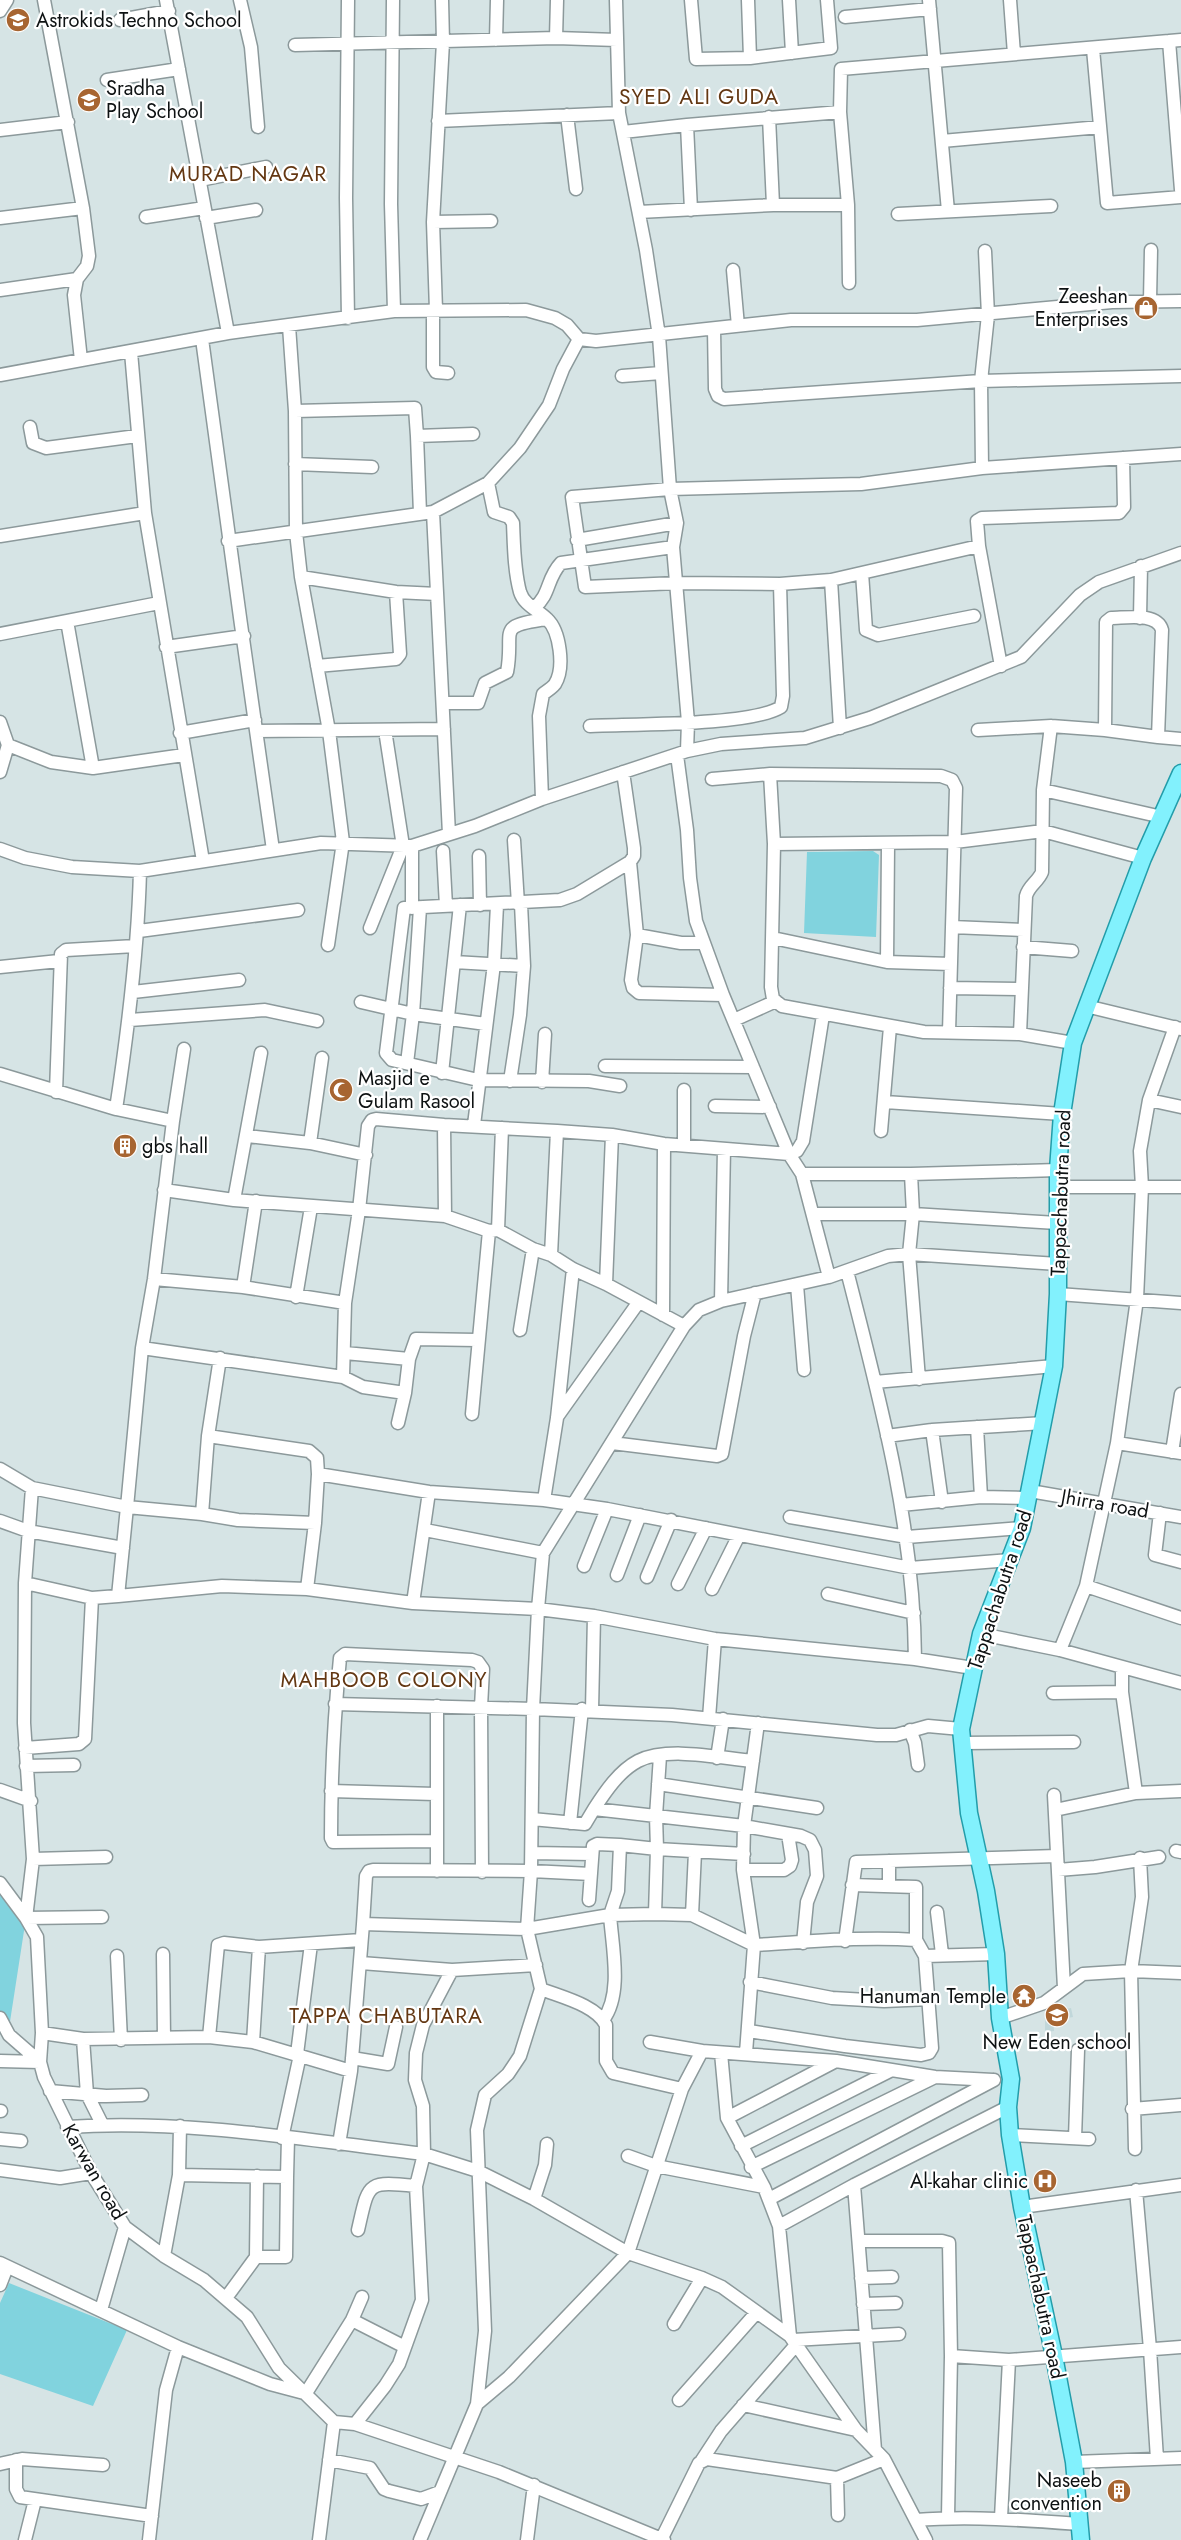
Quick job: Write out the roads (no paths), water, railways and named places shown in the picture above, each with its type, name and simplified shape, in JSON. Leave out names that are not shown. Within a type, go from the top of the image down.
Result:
[{"type":"main road","name":"Tappachabutra road","points":[[1080,2532],[1074,2462],[1054,2356],[1022,2207],[1010,2135],[1008,2108],[1011,2079],[1000,2018],[996,1954],[980,1857],[969,1813],[962,1736],[973,1668],[981,1634],[1022,1528],[1054,1366],[1058,1294],[1058,1170],[1062,1114],[1073,1044],[1143,858],[1181,773]]},
{"type":"street","points":[[0,11],[7,0]]},
{"type":"street","points":[[44,0],[68,122],[83,208],[89,256],[87,266],[77,279],[74,295],[81,360]]},
{"type":"street","points":[[240,0],[251,47],[258,127]]},
{"type":"street","points":[[348,0],[346,198],[348,318]]},
{"type":"street","points":[[393,0],[391,204],[394,311]]},
{"type":"street","points":[[442,0],[443,42],[433,222],[435,310],[433,367],[436,372],[448,373]]},
{"type":"street","points":[[496,40],[497,0]]},
{"type":"street","points":[[556,38],[557,0]]},
{"type":"street","points":[[616,0],[619,113],[639,212],[659,336],[670,489],[677,523],[673,547],[688,722],[682,753],[691,887],[696,921],[723,995],[789,1154],[802,1174],[830,1277]]},
{"type":"street","points":[[691,0],[696,59],[750,58],[831,48],[827,0]]},
{"type":"street","points":[[748,0],[750,58]]},
{"type":"street","points":[[789,0],[792,53]]},
{"type":"street","points":[[1010,0],[1014,54]]},
{"type":"street","points":[[845,18],[930,4],[948,211]]},
{"type":"street","points":[[120,20],[168,6],[178,69],[228,333]]},
{"type":"street","points":[[295,45],[556,38],[618,40]]},
{"type":"street","points":[[849,283],[848,205],[840,112],[841,69],[935,63],[1014,54],[1175,41],[1181,190]]},
{"type":"street","points":[[1093,49],[1107,204],[1181,197]]},
{"type":"street","points":[[107,80],[178,69]]},
{"type":"street","points":[[623,132],[687,124],[840,112]]},
{"type":"street","points":[[438,121],[619,113]]},
{"type":"street","points":[[567,115],[576,189]]},
{"type":"street","points":[[769,117],[774,205]]},
{"type":"street","points":[[0,130],[68,122]]},
{"type":"street","points":[[687,124],[691,210]]},
{"type":"street","points":[[942,141],[1100,127]]},
{"type":"street","points":[[200,180],[266,167]]},
{"type":"street","points":[[639,212],[774,205],[848,205]]},
{"type":"street","points":[[898,214],[1051,206]]},
{"type":"street","points":[[0,218],[83,208]]},
{"type":"street","points":[[146,217],[256,210]]},
{"type":"street","points":[[433,222],[491,221]]},
{"type":"street","points":[[1150,301],[1151,250]]},
{"type":"street","points":[[982,468],[981,381],[988,315],[985,252]]},
{"type":"street","points":[[733,270],[738,326]]},
{"type":"street","points":[[0,290],[77,279]]},
{"type":"street","points":[[0,375],[228,333],[394,311],[526,310],[554,318],[567,326],[578,339],[596,342],[791,320],[917,320],[988,315],[1112,302],[1181,301]]},
{"type":"street","points":[[290,326],[295,411],[296,532],[301,577],[329,731],[343,842],[328,946]]},
{"type":"street","points":[[714,329],[715,389],[718,396],[724,399],[981,381],[1181,376]]},
{"type":"street","points":[[202,339],[228,541],[244,636],[273,850]]},
{"type":"street","points":[[228,541],[427,512],[488,483],[520,448],[548,405],[578,339]]},
{"type":"street","points":[[130,352],[145,513],[180,733],[203,861]]},
{"type":"street","points":[[622,376],[661,373]]},
{"type":"street","points":[[295,411],[415,408],[437,594],[449,834]]},
{"type":"street","points":[[30,427],[33,442],[46,448],[137,436]]},
{"type":"street","points":[[417,436],[473,434]]},
{"type":"street","points":[[979,546],[831,580],[780,584],[677,583],[585,587],[572,497],[670,489],[861,484],[982,468],[1181,454]]},
{"type":"street","points":[[1001,666],[979,546],[977,521],[982,518],[1122,511],[1123,458]]},
{"type":"street","points":[[294,464],[372,466]]},
{"type":"street","points":[[488,483],[494,512],[509,517],[513,523],[520,592],[527,603],[554,626],[557,638],[559,668],[554,685],[543,694],[539,716],[542,800]]},
{"type":"street","points":[[0,536],[145,513]]},
{"type":"street","points":[[577,540],[677,523]]},
{"type":"street","points":[[534,608],[545,599],[552,574],[562,563],[673,547]]},
{"type":"street","points":[[0,849],[25,858],[72,866],[140,871],[273,850],[343,842],[408,846],[475,826],[542,800],[682,753],[721,744],[804,738],[840,728],[1021,657],[1086,590],[1098,582],[1181,553]]},
{"type":"street","points":[[1140,618],[1141,566]]},
{"type":"street","points":[[862,573],[866,630],[870,634],[878,635],[974,616]]},
{"type":"street","points":[[301,577],[396,592],[437,594]]},
{"type":"street","points":[[831,580],[840,728]]},
{"type":"street","points":[[590,726],[688,722],[757,715],[773,712],[781,707],[783,696],[780,584]]},
{"type":"street","points":[[316,666],[396,658],[400,654],[396,592]]},
{"type":"street","points":[[0,634],[159,602]]},
{"type":"street","points":[[1105,730],[1106,622],[1111,618],[1140,618],[1156,620],[1160,623],[1162,630],[1158,736]]},
{"type":"street","points":[[443,703],[478,704],[485,683],[507,672],[509,635],[512,626],[518,622],[547,619]]},
{"type":"street","points":[[68,621],[93,768]]},
{"type":"street","points":[[166,647],[244,636]]},
{"type":"street","points":[[0,722],[8,745],[0,772]]},
{"type":"street","points":[[180,733],[256,725],[329,731],[444,729]]},
{"type":"street","points":[[1020,1034],[1020,989],[1026,896],[1028,889],[1039,879],[1042,872],[1043,790],[1051,726]]},
{"type":"street","points":[[978,730],[1051,726],[1105,730],[1181,740]]},
{"type":"street","points":[[385,730],[408,846],[416,908],[413,1014],[407,1063]]},
{"type":"street","points":[[8,745],[51,762],[93,768],[184,755]]},
{"type":"street","points":[[620,1086],[589,1082],[478,1080],[392,1060],[386,1054],[402,911],[404,908],[519,904],[560,900],[578,894],[630,862],[634,856],[634,848],[623,772]]},
{"type":"street","points":[[712,778],[770,774],[941,776],[952,780],[956,788],[949,1032]]},
{"type":"street","points":[[770,774],[774,844],[771,987],[773,999],[782,1006],[890,1027],[924,1032],[1020,1034],[1073,1044]]},
{"type":"street","points":[[1043,790],[1162,817]]},
{"type":"street","points":[[774,844],[888,845],[955,842],[1043,830],[1143,858]]},
{"type":"street","points":[[510,1081],[520,1015],[524,966],[514,840]]},
{"type":"street","points":[[887,962],[888,845]]},
{"type":"street","points":[[370,928],[408,846]]},
{"type":"street","points":[[444,851],[446,906]]},
{"type":"street","points":[[479,856],[480,905]]},
{"type":"street","points":[[630,862],[637,935],[631,980],[633,988],[639,993],[723,995]]},
{"type":"street","points":[[116,1109],[133,992],[140,871]]},
{"type":"street","points":[[442,1073],[460,905]]},
{"type":"street","points":[[474,1125],[478,1080],[494,964],[497,905]]},
{"type":"street","points":[[138,931],[298,910]]},
{"type":"street","points":[[952,927],[1024,930]]},
{"type":"street","points":[[637,935],[681,943],[704,943]]},
{"type":"street","points":[[773,938],[887,962],[951,964]]},
{"type":"street","points":[[56,1092],[59,961],[61,954],[66,950],[135,946]]},
{"type":"street","points":[[1023,946],[1072,951]]},
{"type":"street","points":[[0,967],[59,961]]},
{"type":"street","points":[[454,962],[524,966]]},
{"type":"street","points":[[133,992],[239,980]]},
{"type":"street","points":[[950,988],[1020,989]]},
{"type":"street","points":[[734,1020],[776,1001]]},
{"type":"street","points":[[361,1002],[413,1014],[486,1024]]},
{"type":"street","points":[[1060,1650],[1086,1586],[1102,1504],[1118,1443],[1138,1299],[1142,1186],[1140,1151],[1149,1100],[1178,1028],[1086,1006]]},
{"type":"street","points":[[130,1020],[265,1010],[317,1021]]},
{"type":"street","points":[[343,1377],[345,1303],[359,1210],[368,1126],[372,1120],[376,1118],[444,1125],[474,1125],[612,1135],[664,1144],[789,1154],[797,1151],[803,1141],[823,1015]]},
{"type":"street","points":[[881,1131],[890,1027]]},
{"type":"street","points":[[542,1082],[545,1034]]},
{"type":"street","points":[[118,1596],[142,1348],[154,1279],[173,1121],[184,1049]]},
{"type":"street","points":[[234,1200],[261,1052]]},
{"type":"street","points":[[310,1143],[322,1058]]},
{"type":"street","points":[[605,1066],[754,1067]]},
{"type":"street","points":[[0,1074],[116,1109],[173,1121]]},
{"type":"street","points":[[684,1090],[684,1145]]},
{"type":"street","points":[[1149,1100],[1181,1107]]},
{"type":"street","points":[[885,1102],[1062,1114]]},
{"type":"street","points":[[714,1106],[770,1106]]},
{"type":"street","points":[[444,1125],[445,1216]]},
{"type":"street","points":[[472,1414],[477,1340],[493,1230],[502,1128]]},
{"type":"street","points":[[551,1255],[558,1131]]},
{"type":"street","points":[[606,1284],[612,1135]]},
{"type":"street","points":[[247,1136],[310,1143],[366,1155]]},
{"type":"street","points":[[663,1315],[664,1144]]},
{"type":"street","points":[[721,1300],[724,1149]]},
{"type":"street","points":[[802,1174],[911,1174],[1058,1170]]},
{"type":"street","points":[[911,1174],[913,1214],[909,1254],[919,1379]]},
{"type":"street","points":[[1058,1188],[1181,1187]]},
{"type":"street","points":[[164,1190],[310,1208],[445,1216],[493,1230],[533,1249],[551,1255],[574,1269],[684,1326]]},
{"type":"street","points":[[243,1287],[256,1201]]},
{"type":"street","points":[[296,1297],[310,1208]]},
{"type":"street","points":[[813,1214],[913,1214],[1057,1223]]},
{"type":"street","points":[[520,1330],[533,1249]]},
{"type":"street","points":[[420,2540],[478,2404],[485,2331],[477,2130],[485,2095],[508,2074],[520,2056],[542,1989],[527,1929],[532,1853],[533,1709],[543,1553],[571,1505],[612,1443],[684,1326],[699,1310],[721,1300],[797,1286],[830,1277],[879,1258],[909,1254],[1058,1264]]},
{"type":"street","points":[[544,1500],[557,1418],[574,1269]]},
{"type":"street","points":[[847,1271],[888,1436],[907,1537],[914,1613],[915,1659]]},
{"type":"street","points":[[154,1279],[243,1287],[296,1297],[345,1303]]},
{"type":"street","points":[[797,1286],[804,1370]]},
{"type":"street","points":[[612,1443],[717,1456],[722,1454],[744,1336],[755,1293]]},
{"type":"street","points":[[1058,1294],[1181,1303]]},
{"type":"street","points":[[557,1418],[638,1303]]},
{"type":"street","points":[[398,1423],[405,1393],[408,1359],[416,1338],[477,1340]]},
{"type":"street","points":[[142,1348],[343,1377],[363,1387],[405,1393]]},
{"type":"street","points":[[345,1354],[408,1359]]},
{"type":"street","points":[[202,1514],[208,1436],[220,1358]]},
{"type":"street","points":[[875,1382],[1054,1366]]},
{"type":"street","points":[[1118,1443],[1177,1453],[1181,1394]]},
{"type":"street","points":[[888,1436],[932,1430],[1044,1423]]},
{"type":"street","points":[[977,1427],[981,1497]]},
{"type":"street","points":[[932,1430],[942,1502]]},
{"type":"street","points":[[208,1436],[309,1451],[317,1458],[316,1523],[307,1589]]},
{"type":"street","points":[[0,1470],[32,1488],[127,1507],[202,1514],[238,1520],[316,1523]]},
{"type":"street","points":[[318,1474],[429,1492],[544,1500],[607,1509],[910,1568],[1010,1560]]},
{"type":"street","points":[[32,1488],[26,1583],[24,1722],[34,1859],[26,1918],[102,1918]]},
{"type":"street","points":[[413,1603],[429,1492]]},
{"type":"street","name":"Jhirra road","points":[[901,1505],[1029,1494],[1181,1517]]},
{"type":"street","points":[[584,1566],[607,1509]]},
{"type":"street","points":[[1160,1513],[1155,1554],[1181,1562]]},
{"type":"street","points":[[617,1574],[640,1515]]},
{"type":"street","points":[[790,1517],[907,1537],[1022,1528]]},
{"type":"street","points":[[647,1577],[671,1520]]},
{"type":"street","points":[[0,1521],[28,1531],[123,1548]]},
{"type":"street","points":[[678,1584],[706,1528]]},
{"type":"street","points":[[425,1530],[543,1553]]},
{"type":"street","points":[[712,1589],[739,1535]]},
{"type":"street","points":[[26,1583],[92,1598],[222,1586],[307,1589],[413,1603],[538,1609],[594,1616],[715,1639],[915,1659],[973,1668]]},
{"type":"street","points":[[1086,1586],[1181,1618]]},
{"type":"street","points":[[828,1594],[914,1613]]},
{"type":"street","points":[[25,1748],[79,1744],[85,1739],[92,1598]]},
{"type":"street","points":[[570,1823],[587,1710],[594,1616]]},
{"type":"street","points":[[981,1634],[1060,1650],[1181,1683]]},
{"type":"street","points":[[709,1718],[715,1639]]},
{"type":"street","points":[[436,1841],[333,1842],[331,1838],[335,1704],[340,1658],[345,1654],[478,1662],[483,1669],[481,1707],[482,1872]]},
{"type":"street","points":[[1122,1668],[1122,1692],[1136,1794]]},
{"type":"street","points":[[1053,1693],[1122,1692]]},
{"type":"street","points":[[335,1704],[587,1710],[709,1718],[877,1735],[896,1735],[928,1726],[962,1736],[1074,1742]]},
{"type":"street","points":[[437,1871],[435,1794],[438,1706]]},
{"type":"street","points":[[717,1758],[723,1720]]},
{"type":"street","points":[[746,2053],[754,1945],[743,1870],[744,1826],[758,1723]]},
{"type":"street","points":[[910,1730],[915,1743],[918,1765]]},
{"type":"street","points":[[532,1819],[585,1824],[608,1788],[636,1762],[660,1756],[685,1754],[753,1761]]},
{"type":"street","points":[[655,1914],[656,1816],[660,1756]]},
{"type":"street","points":[[26,1766],[74,1765]]},
{"type":"street","points":[[658,1784],[818,1808]]},
{"type":"street","points":[[0,1790],[30,1801]]},
{"type":"street","points":[[331,1791],[435,1794]]},
{"type":"street","points":[[1055,1810],[1136,1794],[1181,1791]]},
{"type":"street","points":[[1054,1794],[1064,1988]]},
{"type":"street","points":[[594,1809],[744,1826],[810,1840],[815,1850],[816,1876],[807,1902],[802,1943]]},
{"type":"street","points":[[743,1870],[784,1870],[790,1866],[792,1860],[788,1834]]},
{"type":"street","points":[[589,1900],[592,1854],[595,1844],[657,1850],[744,1854]]},
{"type":"street","points":[[603,2020],[610,2011],[615,1994],[610,1915],[618,1891],[620,1845]]},
{"type":"street","points":[[692,1915],[695,1852]]},
{"type":"street","points":[[532,1853],[592,1854]]},
{"type":"street","points":[[845,1941],[856,1862],[1057,1856]]},
{"type":"street","points":[[34,1859],[106,1857]]},
{"type":"street","points":[[1058,1870],[1095,1868],[1140,1858],[1159,1857]]},
{"type":"street","points":[[1135,2149],[1132,2109],[1131,1971],[1142,1897],[1140,1858]]},
{"type":"street","points":[[889,1886],[890,1861]]},
{"type":"street","points":[[339,2144],[351,2065],[361,1963],[366,1876],[368,1871],[531,1871],[591,1874]]},
{"type":"street","name":"Karwan road","points":[[0,1883],[26,1918],[37,1937],[42,2033],[40,2062],[50,2091],[91,2173],[125,2227],[164,2256],[204,2280],[247,2317],[279,2368],[334,2422]]},
{"type":"street","points":[[749,2031],[845,2046],[921,2055],[929,2053],[932,2048],[930,1999],[925,1956],[916,1940],[916,1888],[852,1885]]},
{"type":"street","points":[[937,1912],[942,1954]]},
{"type":"street","points":[[363,1924],[527,1929],[610,1915],[692,1915],[754,1945],[916,1940]]},
{"type":"street","points":[[209,2037],[218,1945],[224,1943],[259,1947],[362,1940]]},
{"type":"street","points":[[256,2257],[286,2257],[288,2177],[285,2138],[299,2054],[311,1944]]},
{"type":"street","points":[[253,2042],[259,1947]]},
{"type":"street","points":[[162,1954],[164,2037]]},
{"type":"street","points":[[925,1956],[942,1954],[996,1954]]},
{"type":"street","points":[[117,1956],[121,2040]]},
{"type":"street","points":[[361,1963],[452,1970],[536,1965]]},
{"type":"street","points":[[355,2424],[385,2386],[399,2364],[422,2300],[416,2186],[424,2154],[423,2106],[415,2080],[416,2053],[423,2025],[452,1970]]},
{"type":"street","points":[[1000,2018],[1044,2003],[1056,1996],[1083,1974],[1131,1971],[1181,1973]]},
{"type":"street","points":[[750,1982],[832,1998],[884,2001],[930,1999]]},
{"type":"street","points":[[542,1989],[594,2011],[603,2020],[606,2025],[606,2061],[613,2074],[682,2089]]},
{"type":"street","points":[[0,2018],[9,2035],[40,2062]]},
{"type":"street","points":[[42,2033],[82,2039],[121,2040],[164,2037],[209,2037],[253,2042],[351,2065],[388,2064],[396,2027]]},
{"type":"street","points":[[82,2039],[87,2094],[102,2124]]},
{"type":"street","points":[[650,2042],[721,2053],[746,2053],[836,2061],[935,2077],[1011,2079]]},
{"type":"street","points":[[1075,2138],[1078,2050]]},
{"type":"street","points":[[478,2404],[509,2377],[628,2253],[682,2089],[702,2051]]},
{"type":"street","points":[[319,2540],[334,2422],[355,2424],[455,2456],[534,2485],[662,2540],[702,2460],[721,2431],[793,2341],[779,2226],[764,2187],[751,2167],[727,2118],[721,2053]]},
{"type":"street","points":[[0,2061],[40,2062]]},
{"type":"street","points":[[727,2118],[836,2061]]},
{"type":"street","points":[[741,2146],[890,2071]]},
{"type":"street","points":[[751,2167],[935,2077]]},
{"type":"street","points":[[769,2199],[994,2080]]},
{"type":"street","points":[[50,2091],[106,2096],[142,2095]]},
{"type":"street","points":[[1132,2109],[1181,2105]]},
{"type":"street","points":[[779,2226],[854,2185],[1008,2108]]},
{"type":"street","points":[[67,2127],[102,2124],[180,2126],[424,2154],[478,2171],[534,2199],[628,2253],[702,2278],[722,2287],[793,2341],[856,2430],[879,2455],[926,2540]]},
{"type":"street","points":[[164,2256],[179,2176],[180,2126]]},
{"type":"street","points":[[1010,2135],[1089,2139]]},
{"type":"street","points":[[0,2138],[21,2141]]},
{"type":"street","points":[[534,2199],[545,2165],[547,2144]]},
{"type":"street","points":[[628,2156],[656,2166],[764,2187]]},
{"type":"street","points":[[0,2170],[60,2178],[91,2173]]},
{"type":"street","points":[[179,2176],[288,2177]]},
{"type":"street","points":[[226,2298],[256,2257],[257,2176]]},
{"type":"street","points":[[358,2230],[367,2192],[373,2186],[383,2183],[416,2186]]},
{"type":"street","points":[[854,2185],[865,2336],[879,2455]]},
{"type":"street","points":[[1022,2207],[1181,2185]]},
{"type":"street","points":[[1136,2190],[1150,2349],[1157,2459]]},
{"type":"street","points":[[101,2310],[125,2227]]},
{"type":"street","points":[[859,2242],[942,2241],[950,2243],[951,2356],[948,2517]]},
{"type":"street","points":[[0,2285],[4,2265],[178,2347],[270,2384],[306,2393],[352,2320],[362,2297]]},
{"type":"street","points":[[861,2278],[892,2277]]},
{"type":"street","points":[[674,2324],[702,2278]]},
{"type":"street","points":[[863,2304],[896,2303]]},
{"type":"street","points":[[678,2400],[757,2312]]},
{"type":"street","points":[[352,2320],[405,2347]]},
{"type":"street","points":[[793,2341],[899,2334]]},
{"type":"street","points":[[951,2356],[1009,2360],[1181,2346]]},
{"type":"street","points":[[149,2540],[166,2390],[178,2347]]},
{"type":"street","points":[[1001,2518],[1009,2360]]},
{"type":"street","points":[[742,2405],[856,2430]]},
{"type":"street","points":[[702,2460],[707,2458],[837,2478],[879,2455]]},
{"type":"street","points":[[1074,2462],[1181,2458]]},
{"type":"street","points":[[16,2460],[17,2492],[20,2497],[152,2516]]},
{"type":"street","points":[[0,2464],[16,2460],[103,2465]]},
{"type":"street","points":[[329,2460],[370,2468],[384,2489],[400,2495],[421,2499],[440,2492]]},
{"type":"street","points":[[837,2478],[838,2515]]},
{"type":"street","points":[[527,2540],[534,2485]]},
{"type":"street","points":[[24,2540],[35,2500]]},
{"type":"street","points":[[916,2520],[948,2517],[1001,2518],[1080,2532]]},
{"type":"place","name":"Astrokids Techno School","points":[[18,20]]},
{"type":"place","name":"Sradha Play School","points":[[89,100]]},
{"type":"place","name":"Zeeshan Enterprises","points":[[1146,308]]},
{"type":"place","name":"Masjid e Gulam Rasool","points":[[341,1090]]},
{"type":"place","name":"gbs hall","points":[[125,1146]]},
{"type":"place","name":"Hanuman Temple","points":[[1024,1996]]},
{"type":"place","name":"New Eden school","points":[[1057,2015]]},
{"type":"place","name":"Al-kahar clinic","points":[[1045,2181]]},
{"type":"place","name":"Naseeb convention","points":[[1119,2491]]},
{"type":"district","name":"SYED ALI GUDA","points":[[699,97]]},
{"type":"district","name":"MURAD NAGAR","points":[[248,174]]},
{"type":"district","name":"MAHBOOB COLONY","points":[[384,1680]]},
{"type":"district","name":"TAPPA CHABUTARA","points":[[386,2016]]}]
